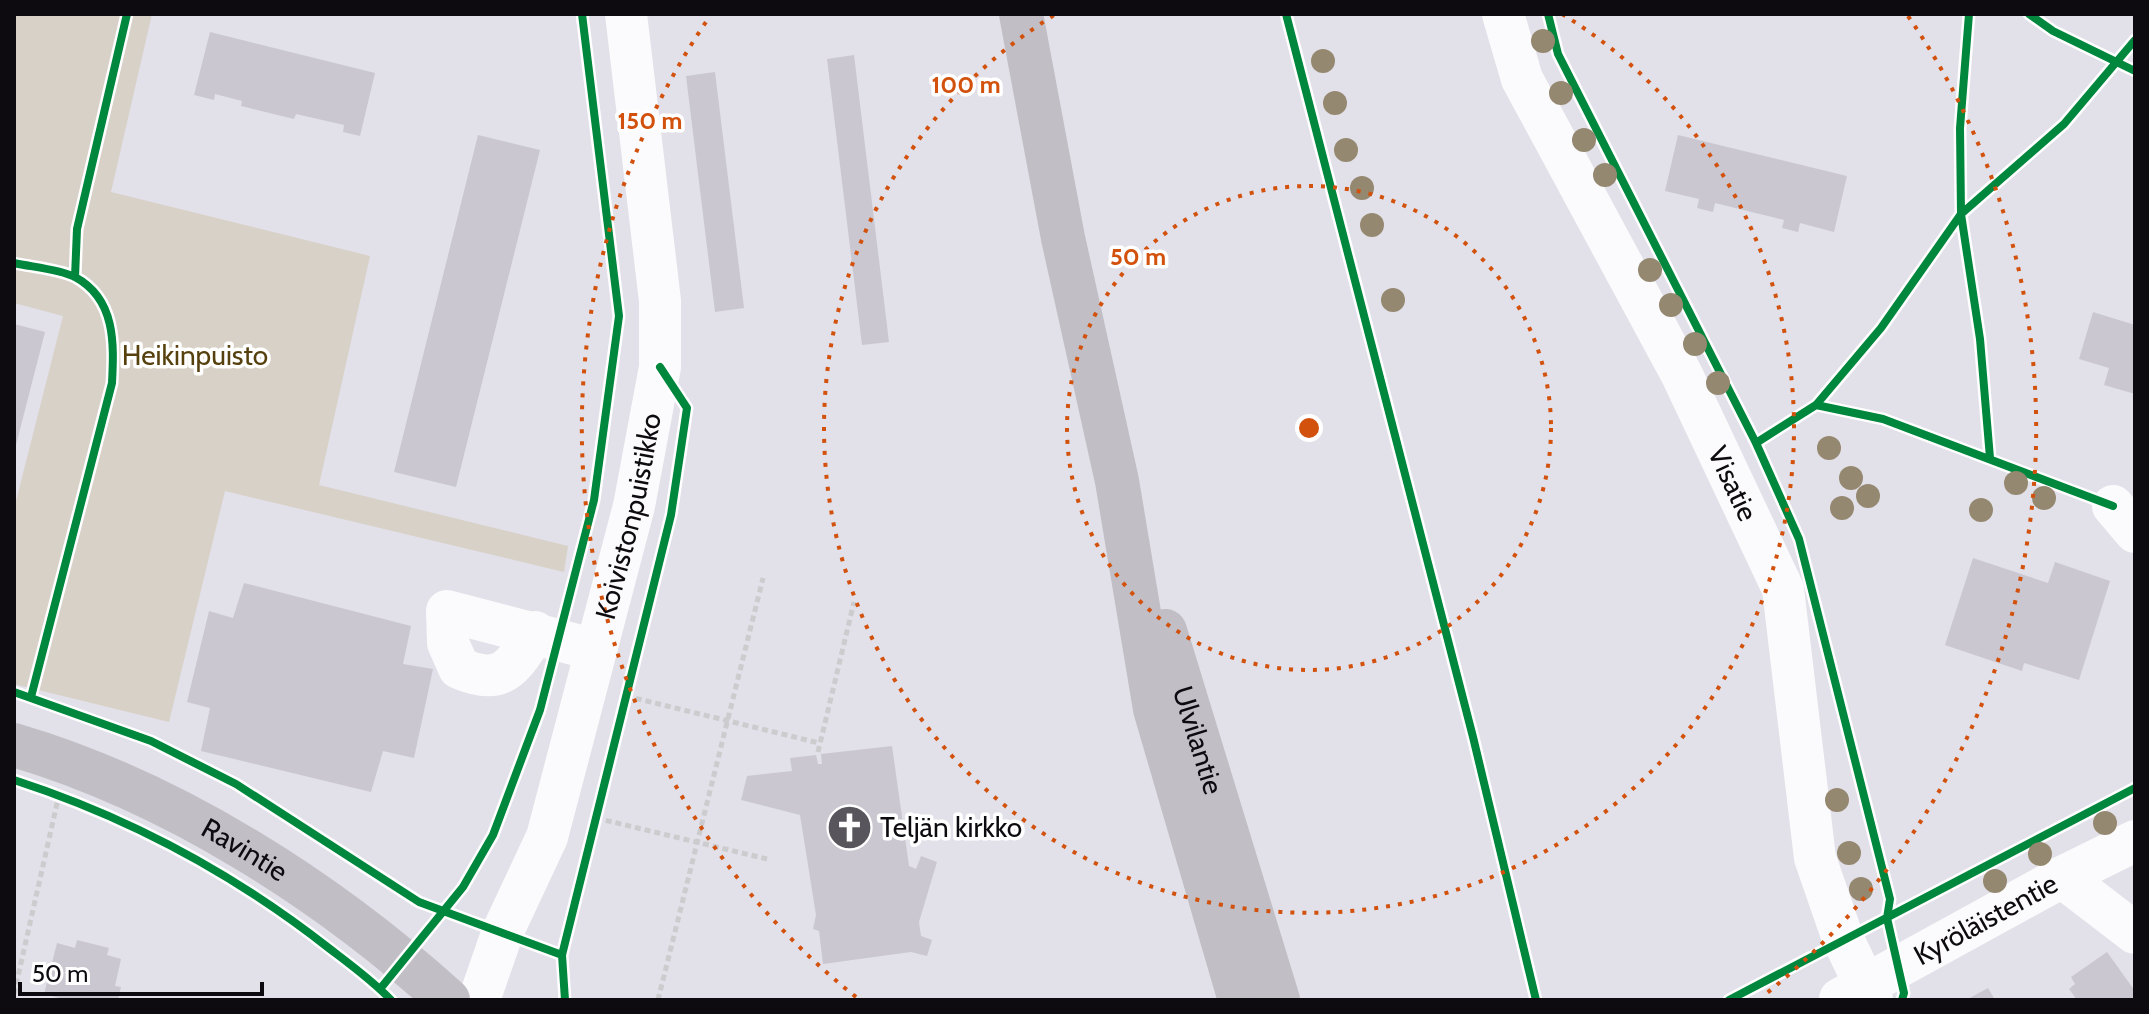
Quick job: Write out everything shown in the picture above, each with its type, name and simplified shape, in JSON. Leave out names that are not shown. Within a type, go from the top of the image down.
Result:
[{"type":"main road","name":"Ulvilantie","points":[[1021,14],[1063,238],[1117,481],[1155,709],[1240,1000]]},
{"type":"main road","name":"Ulvilantie","points":[[1117,481],[1278,1000]]},
{"type":"main road","name":"Ravintie","points":[[14,745],[137,793],[207,829],[349,918],[448,1000]]},
{"type":"street","name":"Koivistonpuistikko","points":[[479,1000],[503,931],[547,837],[634,506],[660,367],[660,301],[626,14]]},
{"type":"street","name":"Visatie","points":[[1503,14],[1522,79],[1682,375],[1783,589],[1815,858],[1859,995]]},
{"type":"street","points":[[535,632],[596,650]]},
{"type":"street","name":"Kyröläistentie","points":[[1859,995],[2062,877],[2135,841]]},
{"type":"street","points":[[2062,877],[2135,933]]},
{"type":"path","points":[[658,999],[763,578]]},
{"type":"path","points":[[818,752],[854,602]]},
{"type":"path","points":[[622,712],[629,681]]},
{"type":"path","points":[[626,696],[819,743]]},
{"type":"path","points":[[44,789],[73,801]]},
{"type":"path","points":[[14,994],[59,794]]},
{"type":"path","points":[[592,833],[600,803]]},
{"type":"path","points":[[596,818],[767,859]]},
{"type":"green space","name":"Heikinpuisto","points":[[14,14],[152,14],[111,192],[370,256],[319,485],[568,546],[564,572],[225,491],[169,722],[14,684],[14,509],[63,316],[14,303]]},
{"type":"building","points":[[210,32],[375,73],[360,136],[343,132],[344,125],[296,114],[294,119],[241,106],[242,101],[215,94],[214,100],[194,95]]},
{"type":"building","points":[[854,55],[889,342],[862,345],[827,59]]},
{"type":"building","points":[[715,72],[744,308],[715,312],[686,76]]},
{"type":"building","points":[[478,135],[540,150],[456,487],[394,472]]},
{"type":"building","points":[[1678,135],[1847,176],[1834,232],[1800,223],[1798,232],[1782,228],[1784,220],[1715,203],[1713,212],[1697,208],[1699,199],[1665,191]]},
{"type":"building","points":[[2093,312],[2135,325],[2135,394],[2104,385],[2109,368],[2079,359]]},
{"type":"building","points":[[14,324],[45,332],[15,449],[14,449]]},
{"type":"building","points":[[1973,558],[2048,583],[2055,562],[2110,581],[2079,680],[2024,663],[2022,671],[1945,645]]},
{"type":"building","points":[[244,583],[411,626],[403,664],[433,669],[414,758],[383,751],[371,792],[201,751],[210,708],[187,702],[209,611],[233,618]]},
{"type":"building","points":[[892,746],[909,866],[916,869],[921,856],[937,862],[919,922],[921,936],[932,940],[927,956],[911,952],[823,964],[819,931],[813,929],[816,915],[800,815],[741,800],[747,776],[792,771],[790,758],[816,755],[818,764],[822,764],[821,754]]},
{"type":"building","points":[[77,940],[109,948],[107,955],[121,959],[115,986],[121,987],[118,1000],[67,1000],[44,994],[57,943],[75,948]]},
{"type":"building","points":[[2107,952],[2135,991],[2135,1000],[2077,1000],[2069,989],[2075,984],[2071,977]]},
{"type":"building","points":[[1988,988],[1995,1000],[1966,1000]]},
{"type":"cycle path","points":[[75,277],[77,229],[127,14]]},
{"type":"cycle path","points":[[380,989],[463,887],[493,835],[540,710],[594,500],[619,316],[582,14]]},
{"type":"cycle path","points":[[1286,14],[1473,737],[1536,1000]]},
{"type":"cycle path","points":[[1548,14],[1558,54],[1756,443],[1799,539],[1890,899],[1887,918],[1904,993],[1902,1000]]},
{"type":"cycle path","points":[[1969,14],[1960,128],[1961,214],[1980,339],[1990,458]]},
{"type":"cycle path","points":[[2029,14],[2053,31],[2135,71]]},
{"type":"cycle path","points":[[1756,443],[1816,405],[1881,328],[1961,214],[2064,124],[2135,40]]},
{"type":"cycle path","points":[[14,263],[69,274],[88,286],[105,310],[113,353],[112,383],[31,697]]},
{"type":"cycle path","points":[[565,1000],[562,955],[671,515],[687,408],[660,367]]},
{"type":"cycle path","points":[[1816,405],[1883,419],[2113,506]]},
{"type":"cycle path","points":[[14,692],[151,741],[236,784],[419,902],[562,955]]},
{"type":"cycle path","points":[[14,780],[139,830],[219,873],[294,922],[362,973],[391,1000]]},
{"type":"cycle path","points":[[1729,1000],[2135,788]]},
{"type":"place","name":"Teljän kirkko","points":[[849,827]]}]
